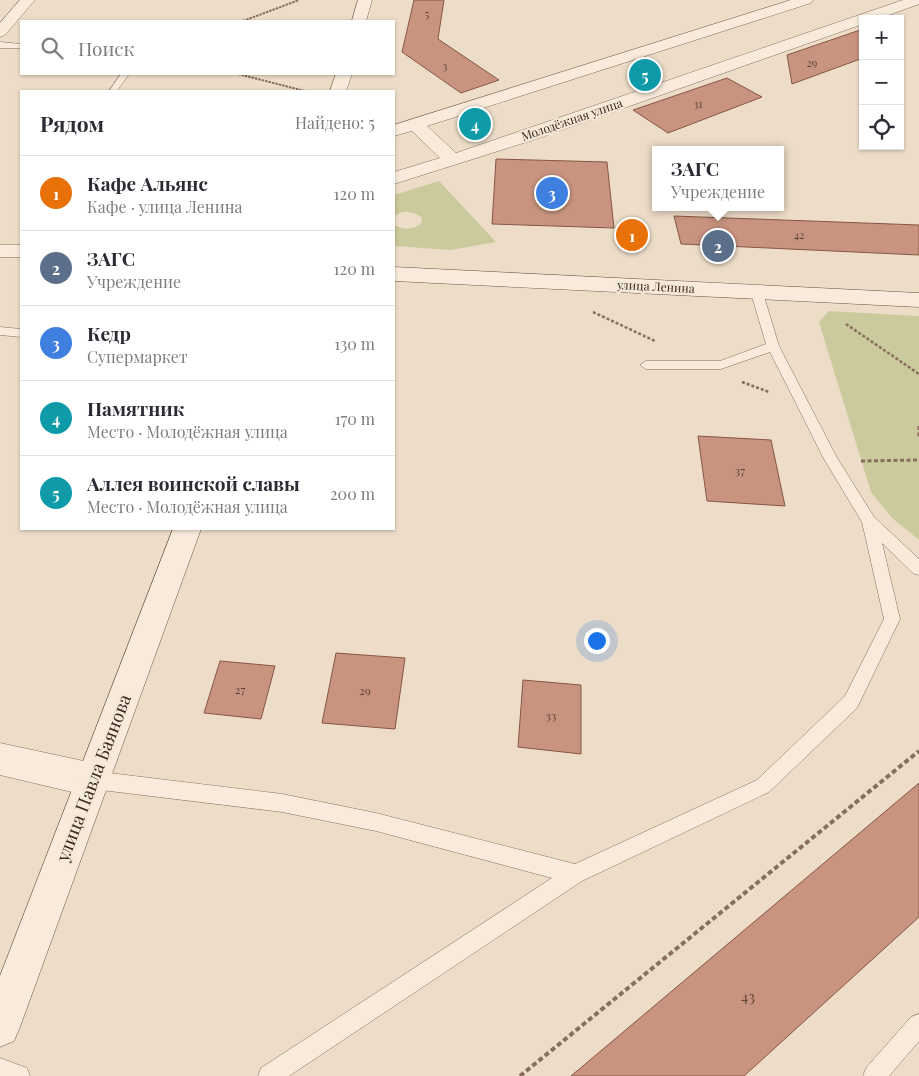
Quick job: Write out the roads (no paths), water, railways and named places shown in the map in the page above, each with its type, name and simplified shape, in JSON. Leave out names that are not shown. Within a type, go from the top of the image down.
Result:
[{"type":"street","points":[[0,32],[28,0]]},
{"type":"street","points":[[359,20],[365,0]]},
{"type":"street","points":[[395,131],[806,0]]},
{"type":"street","name":"Молодёжная улица","points":[[874,15],[917,0]]},
{"type":"street","name":"Молодёжная улица","points":[[395,178],[452,160],[859,20]]},
{"type":"street","points":[[338,90],[344,75]]},
{"type":"street","points":[[416,125],[452,160]]},
{"type":"street","points":[[0,250],[20,252]]},
{"type":"street","name":"улица Ленина","points":[[395,274],[919,300]]},
{"type":"street","name":"улица Павла Баянова","points":[[0,1027],[187,530]]},
{"type":"street","points":[[0,759],[93,780]]},
{"type":"lane","points":[[0,46],[20,46]]},
{"type":"lane","points":[[114,90],[124,75]]},
{"type":"lane","points":[[757,293],[773,346],[831,459],[869,521],[919,569]]},
{"type":"lane","points":[[0,331],[20,332]]},
{"type":"lane","points":[[646,365],[721,365],[773,346]]},
{"type":"lane","points":[[269,1076],[575,874],[763,786],[851,702],[892,619],[869,521]]},
{"type":"lane","points":[[93,780],[140,784],[282,803],[376,822],[575,874]]},
{"type":"lane","points":[[874,1076],[919,1026]]},
{"type":"lane","points":[[0,1069],[20,1076]]},
{"type":"place","name":"Аллея воинской славы","points":[[645,75]]},
{"type":"place","name":"Памятник","points":[[475,124]]},
{"type":"place","name":"Кедр","points":[[552,193]]},
{"type":"place","name":"Кафе Альянс","points":[[632,235]]},
{"type":"place","name":"ЗАГС","points":[[718,246]]}]
